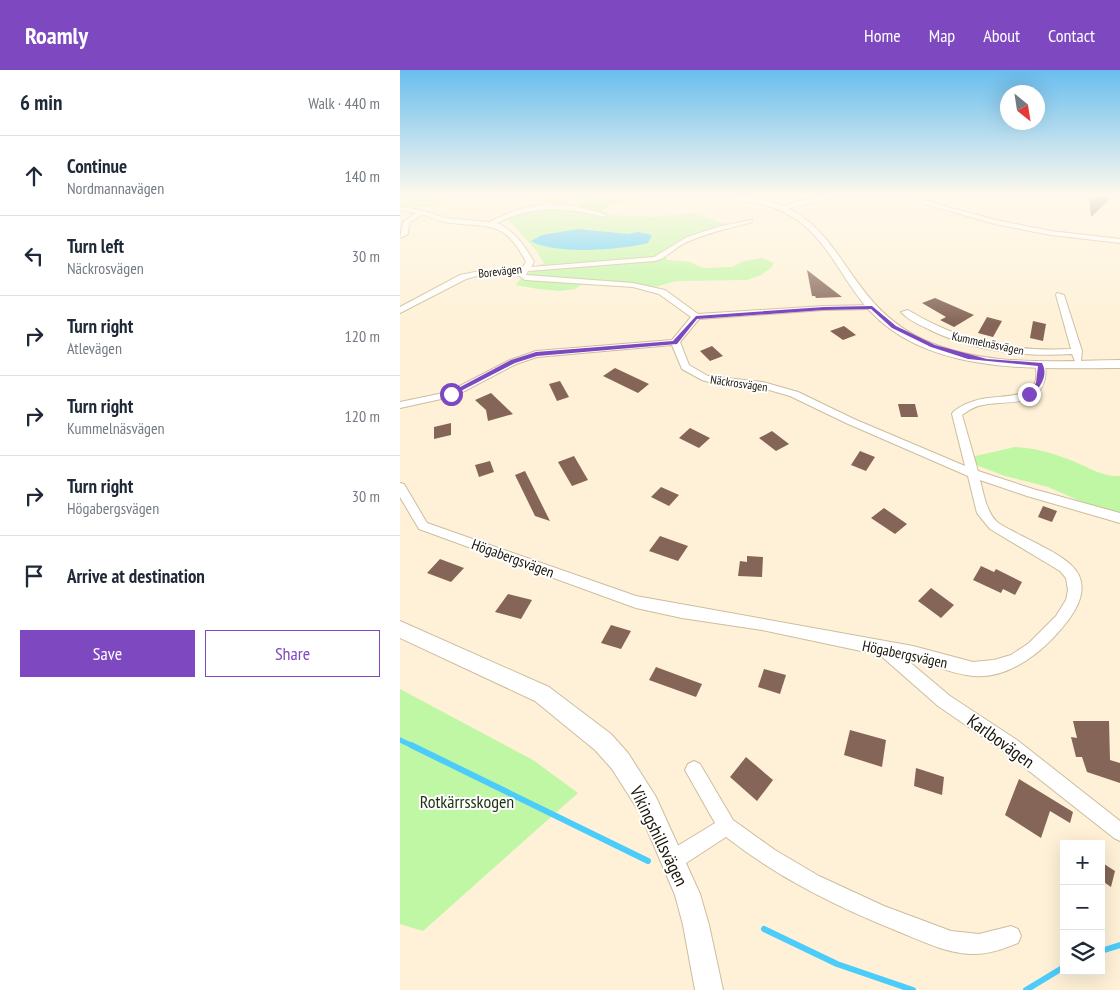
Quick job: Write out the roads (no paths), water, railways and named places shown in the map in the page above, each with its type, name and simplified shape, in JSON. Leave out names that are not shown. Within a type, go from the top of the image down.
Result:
[{"type":"street","points":[[514,239],[521,245],[530,262],[522,275],[530,279],[633,285],[662,292],[696,317],[798,310],[872,308]]},
{"type":"street","name":"Borevägen","points":[[400,310],[463,277],[480,273],[655,259],[662,257],[668,250],[681,242],[691,239]]},
{"type":"street","name":"Kummelnäsvägen","points":[[821,239],[872,308],[894,327],[933,346],[968,357],[987,360],[1040,365],[1120,364]]},
{"type":"street","points":[[1099,239],[1120,241]]},
{"type":"street","points":[[1060,295],[1079,364]]},
{"type":"street","name":"Kummelnäsvägen","points":[[906,312],[934,330],[985,344],[1022,351],[1076,352]]},
{"type":"street","points":[[400,405],[451,394],[513,362],[536,354],[675,342],[696,317]]},
{"type":"street","name":"Näckrosvägen","points":[[675,342],[684,366],[694,373],[716,381],[763,385],[794,394],[850,422],[971,473],[1031,493],[1120,518]]},
{"type":"street","name":"Högabergsvägen","points":[[400,487],[423,526],[636,602],[913,653],[973,669],[994,667],[1015,660],[1034,648],[1061,620],[1073,602],[1075,590],[1072,576],[1065,567],[994,526],[983,513],[957,414],[969,405],[985,401],[1016,399],[1029,394],[1039,384],[1042,369],[1040,365]]},
{"type":"street","name":"Vikingshillsvägen","points":[[400,629],[542,694],[603,742],[620,761],[648,804],[687,894],[696,926],[709,990]]},
{"type":"street","name":"Karlbovägen","points":[[884,649],[944,701],[1011,746],[1120,832]]},
{"type":"street","points":[[694,770],[728,826],[776,864],[870,911],[952,942],[969,945],[990,943],[1011,936]]},
{"type":"street","points":[[673,860],[728,826]]},
{"type":"water","points":[[535,239],[650,239],[648,243],[621,248],[588,250],[556,248],[531,241]]},
{"type":"waterway","points":[[400,740],[413,746]]},
{"type":"waterway","points":[[411,745],[648,861]]},
{"type":"waterway","points":[[764,929],[837,964],[913,990]]},
{"type":"waterway","points":[[1105,950],[1120,945]]},
{"type":"waterway","points":[[1026,990],[1060,969]]},
{"type":"park label","name":"Rotkärrsskogen","points":[[467,801]]}]
